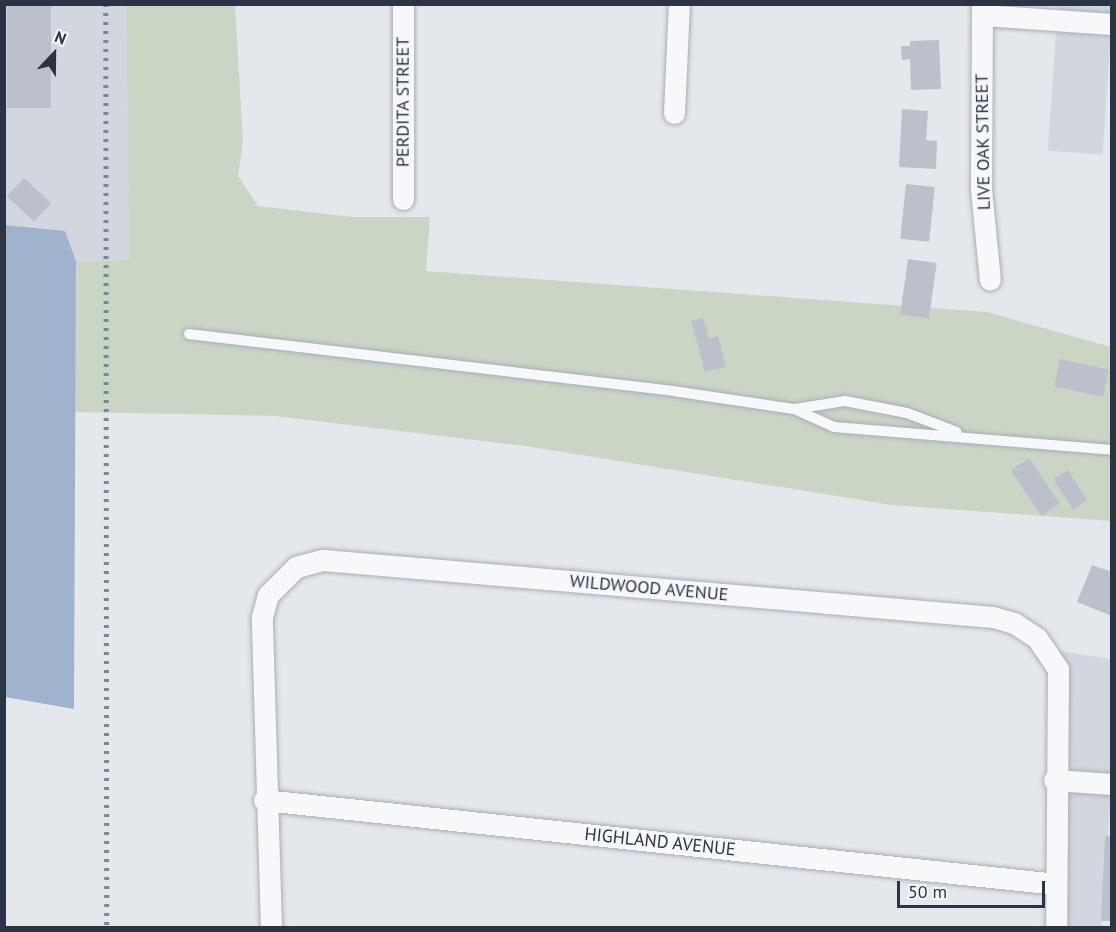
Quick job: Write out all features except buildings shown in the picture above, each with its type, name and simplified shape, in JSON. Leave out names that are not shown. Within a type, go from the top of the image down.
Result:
[{"type":"street","name":"PERDITA STREET","points":[[403,4],[403,199]]},
{"type":"street","points":[[674,113],[679,4]]},
{"type":"street","points":[[982,10],[1112,24]]},
{"type":"street","name":"LIVE OAK STREET","points":[[982,10],[981,189],[990,280]]},
{"type":"street","name":"WILDWOOD AVENUE","points":[[271,927],[264,800],[262,617],[268,595],[296,567],[323,560],[1004,620],[1037,638],[1058,669],[1054,780],[1056,927]]},
{"type":"street","points":[[1054,780],[1112,784]]},
{"type":"street","name":"HIGHLAND AVENUE","points":[[264,800],[1056,884]]},
{"type":"lane","points":[[189,334],[794,409],[845,401],[907,413],[962,434]]},
{"type":"lane","points":[[794,409],[834,427],[904,435],[962,434],[1112,450]]},
{"type":"shaded area","points":[[4,5],[126,5],[129,260],[76,261],[65,231],[5,225]]},
{"type":"shaded area","points":[[1058,5],[1111,5],[1111,13],[1058,9]]},
{"type":"shaded area","points":[[1056,32],[1111,36],[1103,155],[1048,151]]},
{"type":"shaded area","points":[[1059,651],[1111,659],[1111,773],[1064,769],[1068,668]]},
{"type":"shaded area","points":[[1064,792],[1111,795],[1102,928],[1055,927]]},
{"type":"green space","points":[[126,5],[235,5],[243,142],[238,176],[258,206],[352,217],[430,217],[426,271],[987,312],[1111,347],[1111,521],[892,505],[525,446],[275,416],[75,412],[76,261],[129,260]]},
{"type":"water","points":[[5,225],[65,231],[76,261],[74,709],[5,697]]},
{"type":"railway","points":[[106,4],[107,928]]}]
